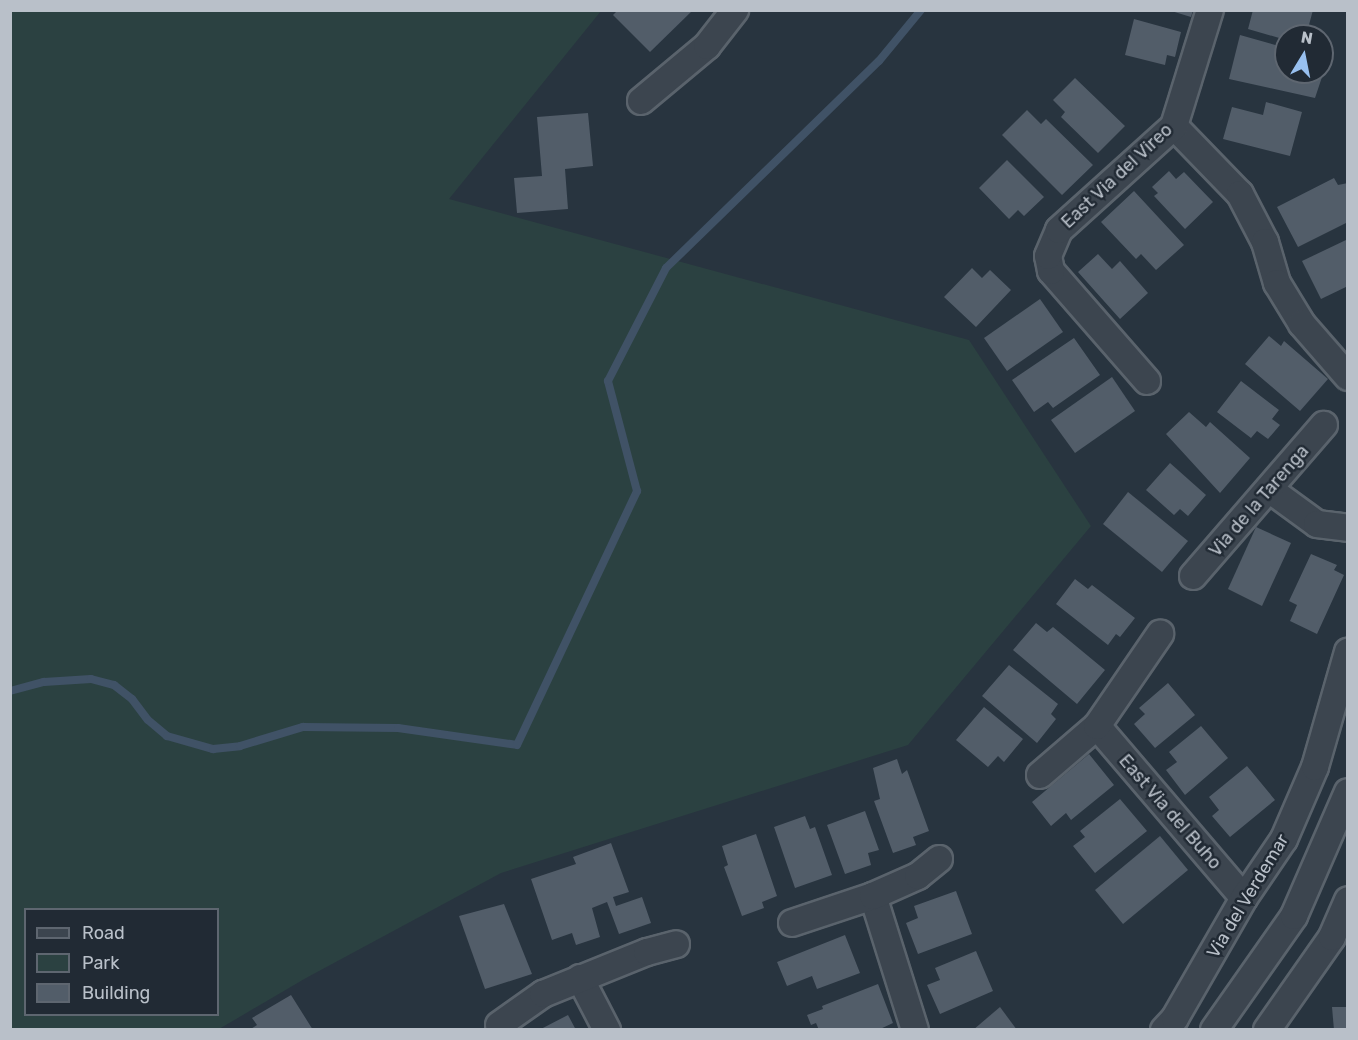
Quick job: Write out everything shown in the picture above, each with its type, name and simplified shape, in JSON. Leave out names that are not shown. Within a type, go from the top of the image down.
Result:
[{"type":"street","points":[[641,100],[707,46],[735,10]]},
{"type":"street","name":"East Via del Vireo","points":[[1146,381],[1051,271],[1048,256],[1059,230],[1174,126],[1210,10]]},
{"type":"street","points":[[1174,126],[1240,194],[1264,242],[1277,283],[1302,324],[1347,377]]},
{"type":"street","name":"Via de la Tarenga","points":[[1193,576],[1324,425]]},
{"type":"street","points":[[1269,489],[1317,524],[1347,528]]},
{"type":"street","points":[[1040,775],[1097,726],[1160,634]]},
{"type":"street","name":"Via del Verdemar","points":[[1164,1029],[1175,1018],[1244,898],[1284,839],[1315,767],[1347,652]]},
{"type":"street","name":"East Via del Buho","points":[[1097,726],[1244,898]]},
{"type":"street","points":[[1214,1029],[1294,916],[1347,792]]},
{"type":"street","points":[[792,923],[873,896],[918,876],[939,859]]},
{"type":"street","points":[[873,896],[915,1029]]},
{"type":"street","points":[[1267,1029],[1332,937],[1347,900]]},
{"type":"street","points":[[499,1025],[543,994],[580,978],[676,944]]},
{"type":"street","points":[[580,978],[607,1029]]},
{"type":"green space","points":[[10,11],[601,11],[449,199],[969,340],[1091,526],[908,745],[501,873],[306,978],[219,1029],[11,1029]]},
{"type":"building","points":[[618,10],[693,10],[650,52],[613,15]]},
{"type":"building","points":[[1168,10],[1193,10],[1191,17]]},
{"type":"building","points":[[1253,10],[1313,10],[1309,24],[1274,24],[1274,37],[1248,29]]},
{"type":"building","points":[[1134,19],[1181,32],[1175,57],[1167,55],[1165,65],[1125,55]]},
{"type":"building","points":[[1240,35],[1274,45],[1274,84],[1320,84],[1315,98],[1229,79]]},
{"type":"building","points":[[1075,78],[1125,126],[1098,153],[1061,117],[1065,112],[1053,100]]},
{"type":"building","points":[[1266,102],[1302,112],[1290,156],[1223,139],[1232,107],[1263,115]]},
{"type":"building","points":[[1027,110],[1041,124],[1046,119],[1093,165],[1062,195],[1002,135]]},
{"type":"building","points":[[588,113],[593,166],[565,169],[568,209],[517,213],[514,178],[542,176],[537,117]]},
{"type":"building","points":[[1007,160],[1044,197],[1024,216],[1018,210],[1009,219],[979,188]]},
{"type":"building","points":[[1169,171],[1176,179],[1184,172],[1213,202],[1185,229],[1154,196],[1158,193],[1152,187]]},
{"type":"building","points":[[1334,178],[1338,185],[1348,183],[1348,222],[1298,247],[1277,207]]},
{"type":"building","points":[[1134,191],[1184,245],[1156,270],[1141,254],[1136,259],[1101,222]]},
{"type":"building","points":[[1346,240],[1348,286],[1321,299],[1302,261]]},
{"type":"building","points":[[1098,254],[1112,269],[1120,261],[1148,293],[1120,319],[1078,272]]},
{"type":"building","points":[[972,268],[982,278],[990,270],[1011,290],[976,327],[944,297]]},
{"type":"building","points":[[1040,299],[1063,332],[1007,371],[984,338]]},
{"type":"building","points":[[1269,336],[1281,346],[1284,341],[1328,379],[1300,411],[1245,364]]},
{"type":"building","points":[[1074,338],[1100,375],[1053,408],[1048,402],[1034,412],[1012,380]]},
{"type":"building","points":[[1112,377],[1135,411],[1075,453],[1051,420]]},
{"type":"building","points":[[1241,381],[1279,410],[1272,419],[1280,425],[1268,439],[1257,431],[1251,438],[1217,412]]},
{"type":"building","points":[[1189,412],[1206,427],[1210,422],[1250,458],[1220,493],[1166,434]]},
{"type":"building","points":[[1170,463],[1206,495],[1188,516],[1180,509],[1174,515],[1146,490]]},
{"type":"building","points":[[1128,492],[1188,541],[1162,572],[1103,524]]},
{"type":"building","points":[[1256,527],[1291,543],[1262,606],[1228,589]]},
{"type":"building","points":[[1311,554],[1337,565],[1334,570],[1344,575],[1317,634],[1290,621],[1297,605],[1289,601]]},
{"type":"building","points":[[1075,579],[1088,589],[1092,585],[1135,618],[1120,637],[1116,634],[1108,645],[1056,604]]},
{"type":"building","points":[[1036,623],[1047,632],[1053,627],[1105,670],[1077,704],[1013,650]]},
{"type":"building","points":[[1009,665],[1058,704],[1051,714],[1056,719],[1037,743],[982,696]]},
{"type":"building","points":[[1168,683],[1195,715],[1155,748],[1134,724],[1145,714],[1139,708]]},
{"type":"building","points":[[984,707],[1023,739],[1004,762],[998,756],[988,767],[956,740]]},
{"type":"building","points":[[1201,726],[1228,758],[1185,795],[1166,770],[1177,762],[1169,752]]},
{"type":"building","points":[[1089,754],[1114,785],[1071,820],[1066,813],[1051,826],[1032,802]]},
{"type":"building","points":[[897,759],[902,774],[907,770],[929,831],[913,837],[916,845],[893,853],[874,801],[880,799],[873,768]]},
{"type":"building","points":[[1247,766],[1275,800],[1230,837],[1212,816],[1219,810],[1209,797]]},
{"type":"building","points":[[1120,799],[1147,831],[1095,873],[1073,846],[1085,837],[1080,831]]},
{"type":"building","points":[[865,811],[879,850],[868,853],[871,865],[845,874],[827,825]]},
{"type":"building","points":[[805,816],[810,829],[815,827],[832,875],[795,888],[774,827]]},
{"type":"building","points":[[756,834],[777,896],[762,902],[764,908],[742,916],[724,867],[728,865],[722,846]]},
{"type":"building","points":[[1160,836],[1188,870],[1123,924],[1095,890]]},
{"type":"building","points":[[611,843],[629,892],[613,897],[616,906],[642,897],[651,923],[619,934],[607,902],[592,908],[600,937],[576,945],[572,933],[552,940],[531,879],[576,864],[573,857]]},
{"type":"building","points":[[956,891],[972,934],[918,954],[906,923],[918,918],[914,906]]},
{"type":"building","points":[[504,904],[532,974],[485,989],[459,916]]},
{"type":"building","points":[[845,935],[860,973],[817,989],[812,976],[787,986],[777,962]]},
{"type":"building","points":[[976,951],[993,991],[940,1014],[927,985],[940,980],[935,968]]},
{"type":"building","points":[[878,984],[893,1023],[878,1030],[819,1030],[816,1023],[811,1025],[807,1015],[823,1009],[822,1006]]},
{"type":"building","points":[[291,995],[313,1030],[249,1030],[257,1025],[252,1018]]},
{"type":"building","points":[[1000,1007],[1017,1030],[973,1030]]},
{"type":"building","points":[[1332,1007],[1348,1007],[1348,1030],[1334,1030]]},
{"type":"building","points":[[568,1015],[576,1030],[539,1030]]},
{"type":"waterway","points":[[10,691],[44,682],[91,679],[114,685],[132,699],[148,720],[167,736],[213,749],[240,746],[303,727],[398,728],[517,745],[637,491],[608,381],[666,268],[879,61],[921,10]]}]
